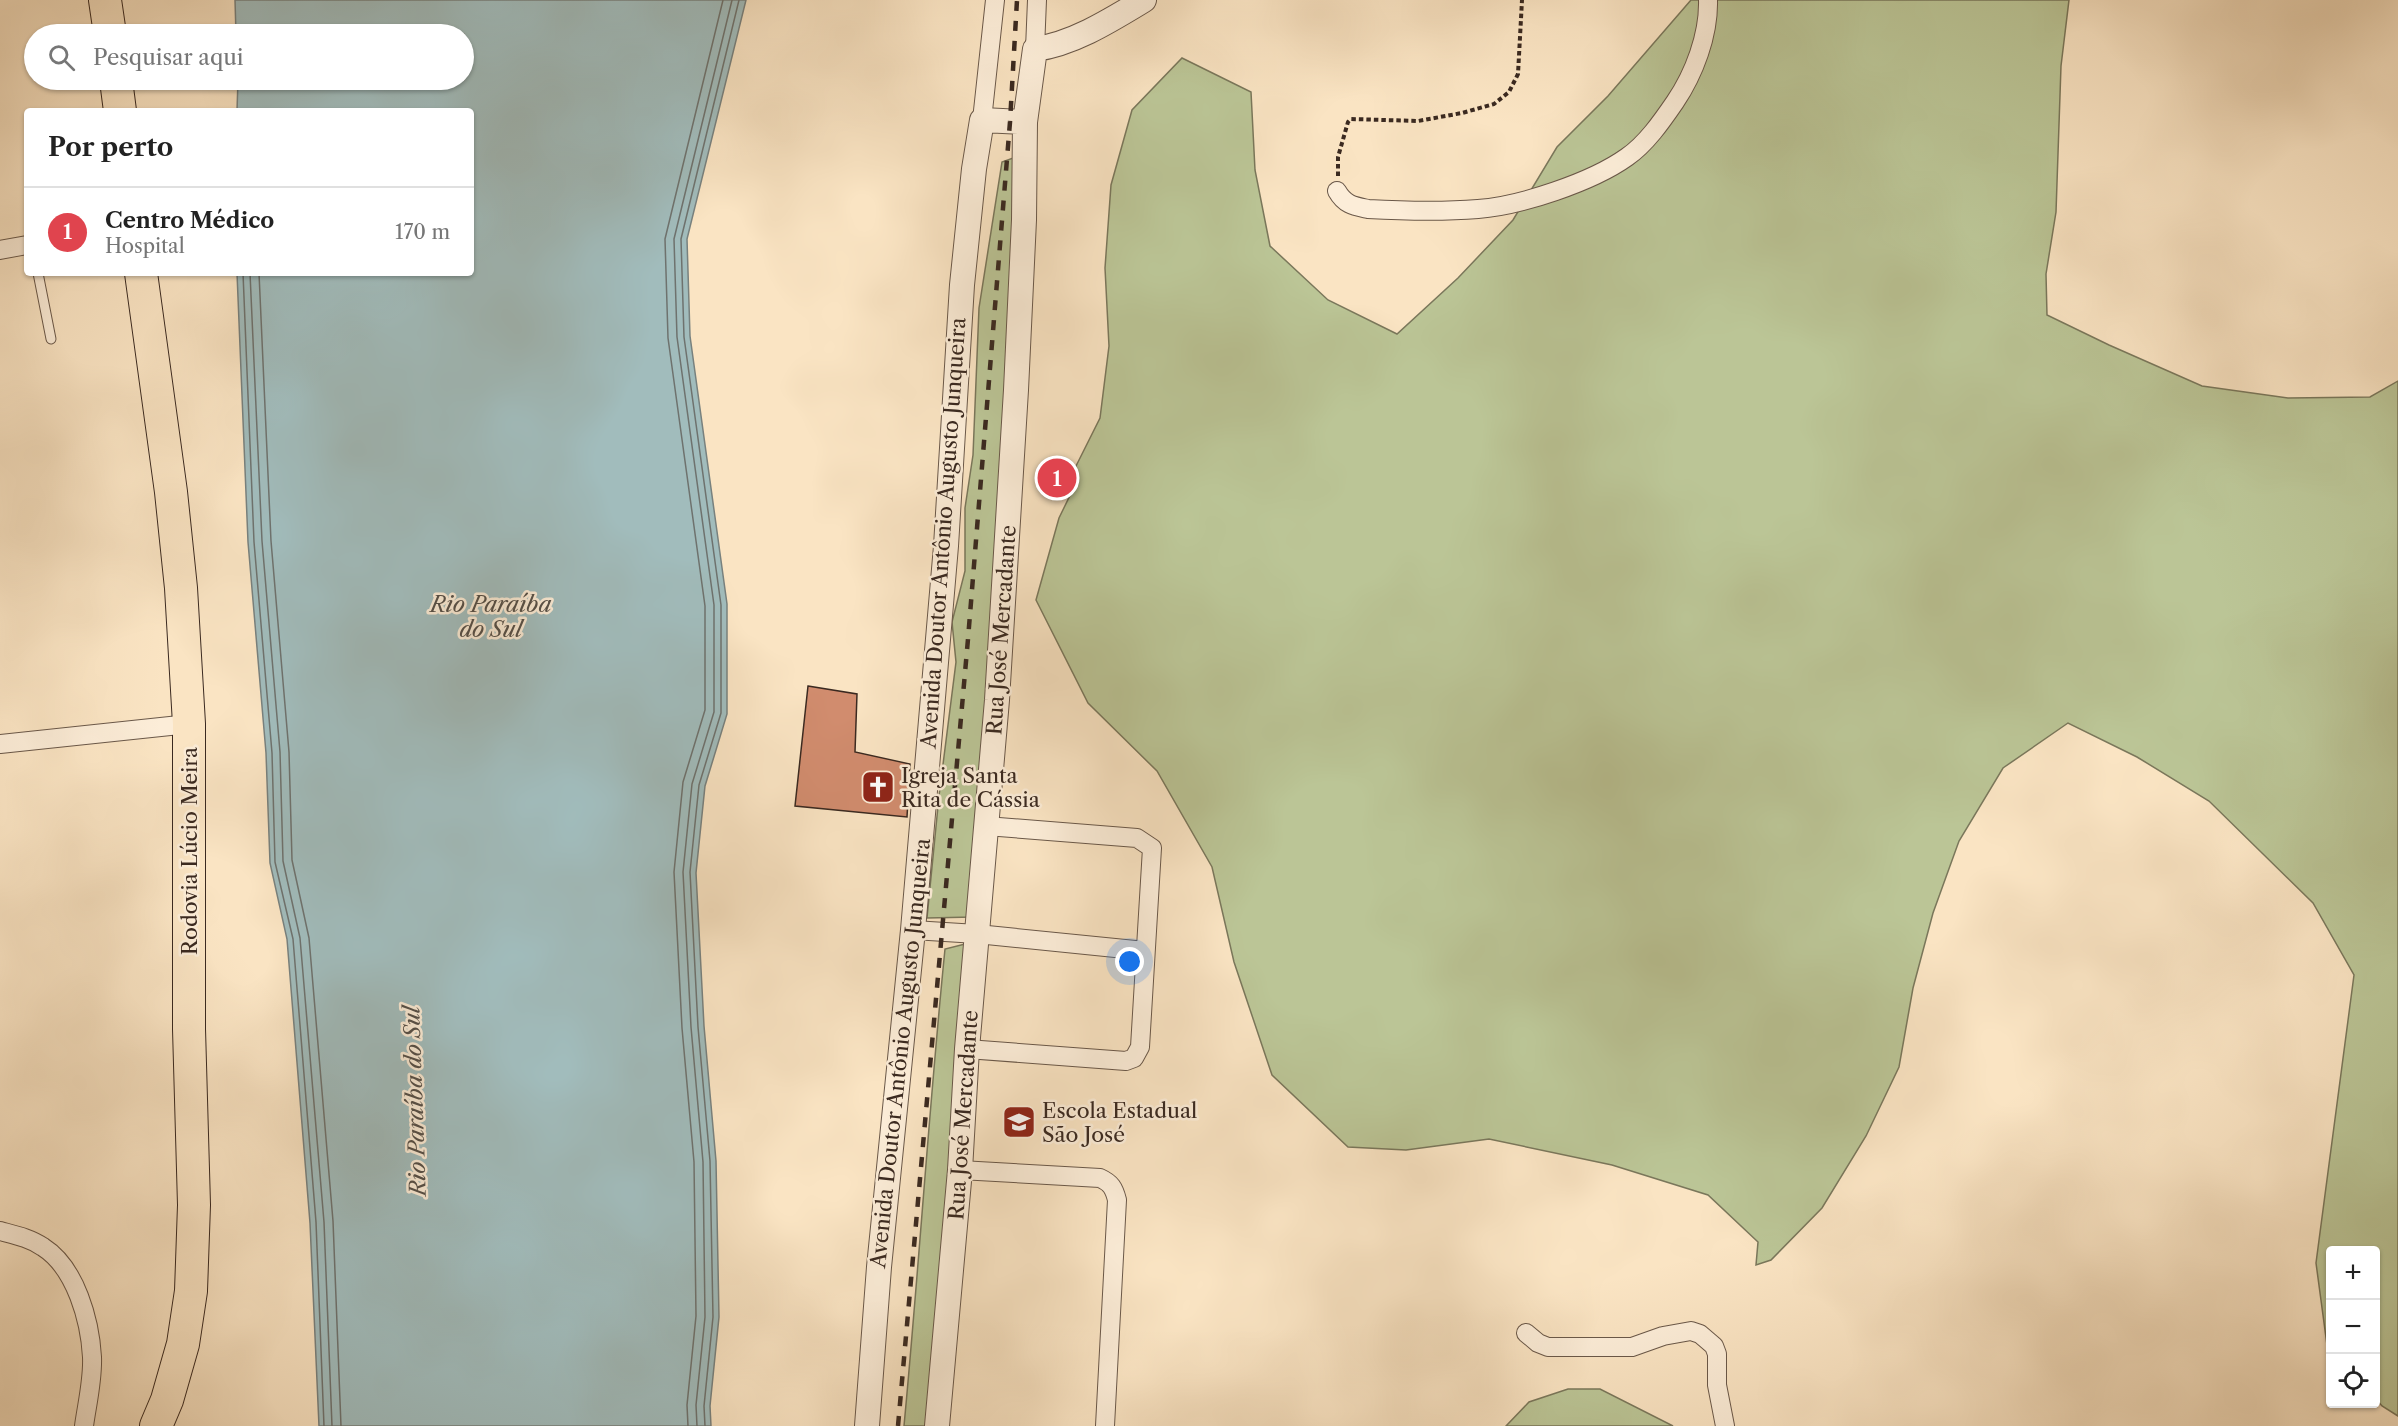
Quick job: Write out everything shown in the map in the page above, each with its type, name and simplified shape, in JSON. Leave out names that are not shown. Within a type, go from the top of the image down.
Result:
[{"type":"highway","points":[[105,0],[109,24]]},
{"type":"highway","points":[[117,90],[120,108]]},
{"type":"highway","name":"Rodovia Lúcio Meira","points":[[141,276],[174,513],[189,724],[189,1029],[194,1205],[191,1291],[183,1344],[167,1400],[156,1426]]},
{"type":"street","name":"Avenida Doutor Antônio Augusto Junqueira","points":[[867,1426],[879,1267],[913,930],[946,546],[962,285],[995,0]]},
{"type":"street","points":[[1037,0],[1035,49],[1063,44],[1081,36],[1144,0]]},
{"type":"street","points":[[1337,191],[1343,200],[1352,206],[1368,209],[1480,209],[1549,194],[1589,178],[1628,157],[1662,122],[1688,82],[1703,38],[1708,0]]},
{"type":"street","name":"Rua José Mercadante","points":[[937,1426],[960,1170],[967,1049],[997,700],[1016,390],[1024,220],[1025,122],[1035,49]]},
{"type":"street","points":[[982,120],[1025,122]]},
{"type":"street","points":[[0,250],[24,246]]},
{"type":"street","points":[[0,744],[189,724]]},
{"type":"street","points":[[967,1049],[1126,1061],[1134,1058],[1140,1047],[1144,951],[1154,852],[1150,845],[1137,838],[986,826]]},
{"type":"street","points":[[913,930],[977,934],[1144,951]]},
{"type":"street","points":[[960,1170],[1100,1178],[1109,1182],[1114,1190],[1117,1200],[1105,1426]]},
{"type":"street","points":[[0,1231],[25,1238],[43,1247],[59,1260],[74,1286],[86,1323],[92,1358],[84,1426]]},
{"type":"street","points":[[1526,1333],[1538,1343],[1556,1347],[1632,1347],[1663,1336],[1690,1331],[1700,1334],[1714,1346],[1718,1354],[1717,1385],[1725,1426]]},
{"type":"lane","points":[[39,276],[51,339]]},
{"type":"path","points":[[1337,191],[1338,157],[1348,122],[1351,119],[1418,121],[1494,104],[1509,92],[1518,74],[1522,0]]},
{"type":"green space","points":[[1691,0],[2069,0],[2061,66],[2056,212],[2046,274],[2047,315],[2202,386],[2288,398],[2370,397],[2398,381],[2398,1416],[2380,1404],[2380,1246],[2326,1246],[2326,1338],[2316,1263],[2354,975],[2313,903],[2209,801],[2137,757],[2068,723],[2003,768],[1959,841],[1933,913],[1913,988],[1899,1067],[1866,1136],[1822,1208],[1771,1260],[1756,1265],[1758,1242],[1708,1195],[1612,1165],[1489,1139],[1406,1150],[1348,1147],[1272,1075],[1234,962],[1212,867],[1157,771],[1088,703],[1036,600],[1059,518],[1078,479],[1069,480],[1100,418],[1109,346],[1105,268],[1111,185],[1132,110],[1182,58],[1251,92],[1255,170],[1270,246],[1328,300],[1397,334],[1458,278],[1513,220],[1557,147],[1608,96]]},
{"type":"green space","points":[[1024,154],[973,917],[927,918],[939,796],[956,662],[952,622],[965,571],[965,508],[973,455],[979,308],[1002,162]]},
{"type":"green space","points":[[973,942],[933,1426],[904,1426],[945,949]]},
{"type":"green space","points":[[1568,1389],[1600,1389],[1673,1426],[1506,1426],[1529,1402]]},
{"type":"water","name":"Rio Paraíba do Sul","points":[[235,0],[746,0],[687,239],[690,336],[727,604],[727,714],[705,786],[696,873],[704,1026],[716,1161],[719,1317],[710,1406],[711,1426],[319,1426],[310,1223],[287,939],[270,863],[266,753],[248,542],[237,276],[474,276],[474,108],[237,108],[238,90],[474,90],[474,24],[236,24]]},
{"type":"building","points":[[808,686],[857,694],[855,752],[910,764],[907,817],[795,806]]},
{"type":"railway","points":[[898,1426],[968,639],[1010,122],[1017,0]]},
{"type":"place","name":"Centro Médico","points":[[1057,478]]},
{"type":"place","name":"Igreja Santa Rita de Cássia","points":[[878,787]]},
{"type":"place","name":"Escola Estadual São José","points":[[1019,1122]]}]
